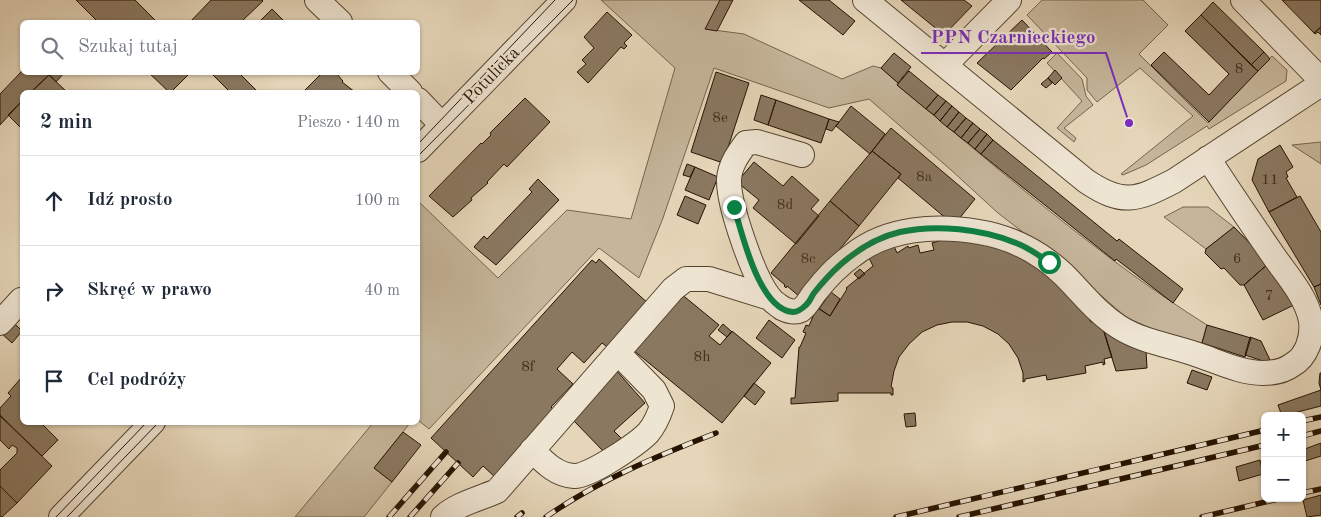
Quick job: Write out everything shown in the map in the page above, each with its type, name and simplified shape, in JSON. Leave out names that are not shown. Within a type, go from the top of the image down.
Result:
[{"type":"street","points":[[317,0],[338,20]]},
{"type":"street","name":"Potulicka","points":[[420,148],[564,0]]},
{"type":"street","points":[[865,0],[1086,181],[1110,195],[1125,198],[1150,194],[1321,84]]},
{"type":"street","points":[[1243,0],[1321,80]]},
{"type":"street","points":[[945,65],[1004,2]]},
{"type":"street","points":[[393,75],[408,90]]},
{"type":"street","points":[[420,102],[442,125]]},
{"type":"street","points":[[802,155],[758,142],[746,143],[736,157],[729,183],[744,243],[757,277],[770,298],[785,310],[799,311],[807,304],[829,276],[851,256],[878,240],[900,232],[921,229],[981,232],[1016,243],[1049,262],[1104,316],[1135,336],[1194,353],[1241,370],[1262,373],[1284,370],[1301,359],[1310,339],[1311,322],[1306,306],[1208,158]]},
{"type":"street","points":[[443,517],[452,509],[497,491],[674,289],[686,279],[709,279],[770,298]]},
{"type":"street","points":[[0,323],[20,301]]},
{"type":"street","points":[[532,450],[559,473],[576,476],[596,469],[648,433],[662,406],[654,390],[618,353]]},
{"type":"street","points":[[61,517],[150,425]]},
{"type":"shaded area","points":[[601,0],[721,0],[706,29],[744,34],[842,79],[873,66],[881,68],[898,83],[897,85],[1087,241],[1207,325],[1202,343],[1171,337],[1127,318],[1068,267],[998,213],[869,99],[829,108],[714,68],[663,218],[639,278],[599,248],[429,429],[420,422],[420,203],[498,278],[567,210],[631,219],[675,68]]},
{"type":"shaded area","points":[[1042,0],[1143,0],[1168,25],[1139,54],[1208,123],[1272,56],[1287,70],[1286,81],[1209,129],[1207,126],[1146,165],[1123,175],[1121,174],[1193,116],[1140,68],[1097,102],[1087,90],[1087,78],[1027,15]]},
{"type":"shaded area","points":[[1057,53],[1082,79],[1086,96],[1093,105],[1064,128],[1076,138],[1074,142],[1057,128],[1082,101],[1047,63]]},
{"type":"shaded area","points":[[1321,142],[1321,164],[1292,145]]},
{"type":"shaded area","points":[[1183,207],[1208,207],[1234,227],[1206,249],[1164,217]]},
{"type":"shaded area","points":[[371,425],[408,425],[374,468],[392,482],[364,517],[295,517]]},
{"type":"building","points":[[76,0],[135,0],[155,20],[96,20]]},
{"type":"building","points":[[211,0],[263,1],[243,20],[192,20]]},
{"type":"building","points":[[720,0],[733,0],[717,31],[705,29]]},
{"type":"building","points":[[799,0],[829,0],[855,21],[843,35]]},
{"type":"building","points":[[901,0],[964,0],[972,6],[944,35]]},
{"type":"building","points":[[1282,0],[1321,0],[1321,27],[1314,33]]},
{"type":"building","points":[[1213,2],[1264,52],[1251,65],[1201,15]]},
{"type":"building","points":[[272,9],[283,20],[261,20]]},
{"type":"building","points":[[607,12],[632,35],[624,43],[627,46],[624,49],[621,47],[588,83],[577,72],[586,64],[582,60],[594,48],[584,37]]},
{"type":"building","points":[[1201,15],[1258,71],[1209,122],[1151,65],[1164,52],[1209,95],[1229,74],[1185,31]]},
{"type":"building","points":[[1022,20],[1052,52],[1043,58],[1011,90],[977,63]]},
{"type":"building","points":[[1321,27],[1321,35],[1318,32],[1314,33]]},
{"type":"building","points":[[1264,52],[1270,59],[1258,71],[1251,65]]},
{"type":"building","points":[[894,53],[911,67],[898,83],[881,68]]},
{"type":"building","points":[[1055,70],[1062,78],[1055,85],[1048,78]]},
{"type":"building","points":[[909,71],[938,95],[926,109],[897,85]]},
{"type":"building","points":[[716,72],[749,83],[723,163],[691,152]]},
{"type":"building","points":[[20,73],[20,75],[49,75],[33,90],[20,90],[20,103],[0,125],[0,94]]},
{"type":"building","points":[[49,75],[65,90],[33,90]]},
{"type":"building","points":[[50,75],[62,75],[56,82]]},
{"type":"building","points":[[151,75],[188,75],[173,90],[167,90]]},
{"type":"building","points":[[213,75],[241,75],[256,90],[228,90]]},
{"type":"building","points":[[320,75],[338,75],[342,82],[352,90],[305,90]]},
{"type":"building","points":[[1048,78],[1052,83],[1046,88],[1041,84]]},
{"type":"building","points":[[761,95],[776,100],[768,125],[754,120]]},
{"type":"building","points":[[938,95],[946,101],[934,115],[926,109]]},
{"type":"building","points":[[525,98],[550,122],[507,167],[504,164],[488,183],[471,198],[472,200],[453,217],[429,196],[491,135],[490,133]]},
{"type":"building","points":[[776,100],[829,119],[821,143],[768,125]]},
{"type":"building","points":[[946,101],[952,106],[940,121],[934,115]]},
{"type":"building","points":[[20,103],[20,127],[8,115]]},
{"type":"building","points":[[851,106],[885,134],[870,154],[836,126]]},
{"type":"building","points":[[952,106],[959,112],[947,127],[940,121]]},
{"type":"building","points":[[959,112],[966,118],[954,132],[947,127]]},
{"type":"building","points":[[966,118],[973,123],[961,138],[954,132]]},
{"type":"building","points":[[829,119],[839,122],[832,131],[826,129]]},
{"type":"building","points":[[973,123],[980,129],[968,143],[961,138]]},
{"type":"building","points":[[891,128],[975,199],[954,225],[898,178],[901,174],[872,151]]},
{"type":"building","points":[[980,129],[987,134],[975,149],[968,143]]},
{"type":"building","points":[[987,134],[993,140],[981,154],[975,149]]},
{"type":"building","points":[[993,140],[1117,241],[1119,239],[1183,289],[1173,303],[1116,259],[1115,261],[981,154]]},
{"type":"building","points":[[1280,145],[1293,167],[1286,172],[1288,177],[1286,178],[1297,197],[1269,212],[1252,180],[1258,159]]},
{"type":"building","points":[[872,151],[901,174],[859,226],[830,201]]},
{"type":"building","points":[[754,162],[783,186],[792,176],[819,200],[811,209],[819,216],[796,244],[753,208],[759,200],[737,182]]},
{"type":"building","points":[[687,164],[695,167],[690,177],[683,175]]},
{"type":"building","points":[[695,167],[718,177],[709,200],[685,190]]},
{"type":"building","points":[[538,179],[559,200],[496,265],[474,247],[484,236],[487,239],[532,192],[529,189]]},
{"type":"building","points":[[685,196],[706,205],[698,224],[677,215]]},
{"type":"building","points":[[1300,196],[1321,232],[1321,284],[1314,287],[1269,212]]},
{"type":"building","points":[[830,201],[859,226],[800,297],[787,286],[786,288],[771,273]]},
{"type":"building","points":[[1234,227],[1269,263],[1244,285],[1240,285],[1224,268],[1221,269],[1205,253],[1206,249]]},
{"type":"building","points":[[942,240],[980,240],[1046,266],[1073,293],[1091,322],[1100,318],[1112,357],[1104,359],[1105,364],[1103,365],[1103,362],[1085,366],[1086,373],[1047,380],[1046,375],[1025,379],[1023,382],[1023,373],[1018,358],[1009,344],[998,334],[983,326],[967,322],[952,322],[937,325],[922,332],[909,344],[899,357],[894,371],[891,387],[893,388],[893,395],[891,393],[838,393],[838,401],[791,404],[791,398],[795,398],[799,347],[806,333],[803,332],[806,325],[809,326],[817,307],[830,316],[846,288],[873,266],[868,256],[893,244],[897,253],[908,246],[909,248],[918,245],[920,253],[934,250],[932,243]]},
{"type":"building","points":[[599,259],[650,305],[610,349],[602,343],[584,363],[572,352],[557,369],[573,384],[551,407],[555,411],[495,477],[483,466],[473,477],[431,438],[592,260],[596,263]]},
{"type":"building","points":[[1269,263],[1294,305],[1263,320],[1244,285]]},
{"type":"building","points":[[860,269],[865,274],[859,279],[854,274]]},
{"type":"building","points":[[1321,284],[1321,305],[1314,287]]},
{"type":"building","points":[[831,292],[840,299],[830,316],[819,309]]},
{"type":"building","points":[[680,293],[719,325],[709,336],[720,345],[732,331],[771,363],[722,423],[633,350]]},
{"type":"building","points":[[11,320],[20,329],[20,333],[12,343],[0,332]]},
{"type":"building","points":[[769,320],[795,340],[782,358],[756,338]]},
{"type":"building","points":[[723,324],[732,332],[727,337],[718,330]]},
{"type":"building","points":[[1207,325],[1251,338],[1245,357],[1202,343]]},
{"type":"building","points":[[1103,329],[1146,351],[1147,368],[1116,371]]},
{"type":"building","points":[[1250,337],[1261,341],[1270,360],[1263,361],[1245,355]]},
{"type":"building","points":[[615,369],[645,403],[614,431],[623,440],[606,454],[574,421]]},
{"type":"building","points":[[1192,370],[1212,377],[1207,390],[1187,383]]},
{"type":"building","points":[[1321,373],[1321,390],[1319,383]]},
{"type":"building","points":[[20,379],[20,425],[43,425],[58,440],[42,456],[0,415],[0,408],[11,396],[8,393]]},
{"type":"building","points":[[754,383],[765,392],[755,405],[744,396]]},
{"type":"building","points":[[1321,390],[1321,406],[1298,412],[1281,412],[1278,405]]},
{"type":"building","points":[[915,413],[916,426],[906,427],[904,414]]},
{"type":"building","points":[[0,416],[52,466],[17,503],[0,486],[0,470],[17,453],[17,448],[12,445],[9,449],[0,440]]},
{"type":"building","points":[[403,432],[421,445],[392,482],[374,468]]},
{"type":"building","points":[[1321,443],[1321,456],[1306,461],[1306,449]]},
{"type":"building","points":[[1260,460],[1261,475],[1239,481],[1236,467]]},
{"type":"building","points":[[0,486],[17,503],[2,517],[0,517]]},
{"type":"building","points":[[1321,495],[1321,515],[1307,517],[1303,502],[1306,502],[1306,499]]},
{"type":"tram line","points":[[420,142],[555,0]]},
{"type":"tram line","points":[[420,154],[573,0]]},
{"type":"tram line","points":[[56,517],[144,425]]},
{"type":"tram line","points":[[67,517],[156,425]]},
{"type":"railway","points":[[1306,420],[1321,417]]},
{"type":"railway","points":[[896,517],[1261,431]]},
{"type":"railway","points":[[1306,435],[1321,431]]},
{"type":"railway","points":[[546,517],[608,480],[650,460],[716,433]]},
{"type":"railway","points":[[959,517],[1261,446]]},
{"type":"railway","points":[[389,517],[446,452]]},
{"type":"railway","points":[[410,517],[458,463]]},
{"type":"railway","points":[[1306,492],[1321,489]]},
{"type":"railway","points":[[1202,517],[1265,502]]},
{"type":"railway","points":[[517,517],[522,513]]},
{"type":"place","name":"PPN Czarnieckiego","points":[[1129,123]]},
{"type":"route","points":[[734,207],[744,243],[763,288],[777,305],[793,312],[799,311],[807,304],[829,276],[856,252],[878,240],[900,232],[921,229],[945,229],[981,232],[1016,243],[1049,262]]}]
